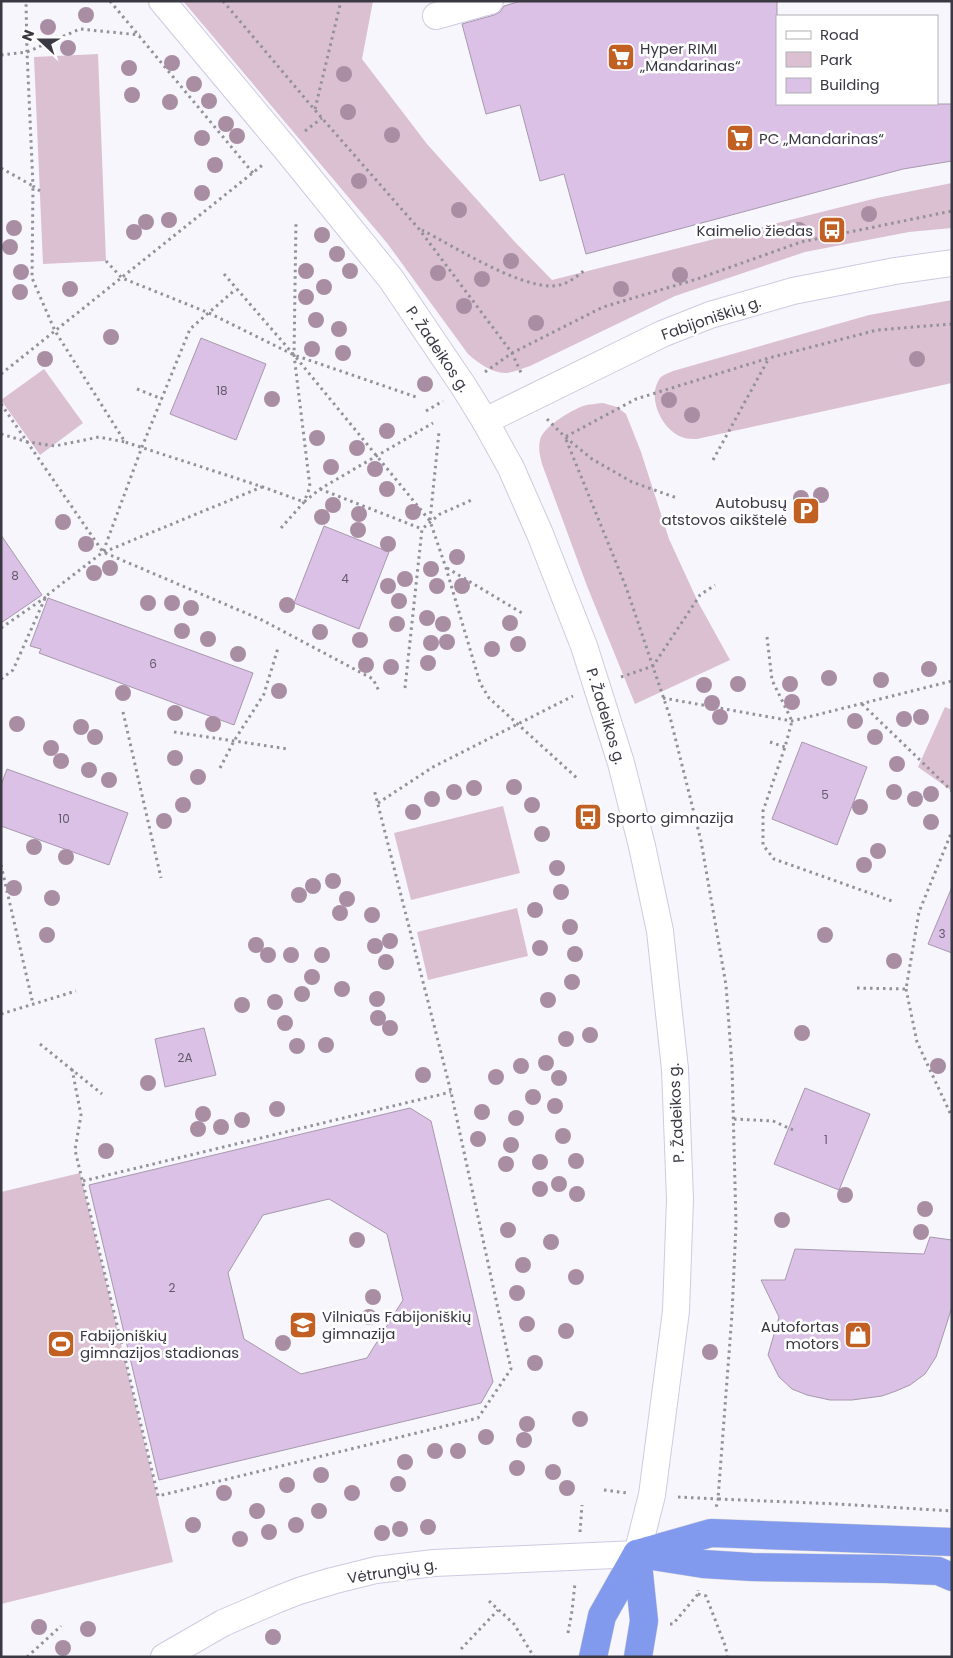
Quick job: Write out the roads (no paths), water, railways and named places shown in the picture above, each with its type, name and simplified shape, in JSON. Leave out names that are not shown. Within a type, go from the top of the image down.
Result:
[{"type":"highway","points":[[594,1657],[602,1616],[637,1554],[711,1533],[952,1542]]},
{"type":"highway","points":[[637,1554],[704,1564],[752,1567],[938,1571],[952,1577]]},
{"type":"highway","points":[[637,1554],[644,1621],[638,1657]]},
{"type":"street","name":"P. Žadeikos g.","points":[[162,1],[291,155],[391,279],[486,422],[510,468],[540,534],[584,646],[621,763],[642,846],[660,931],[675,1069],[680,1198],[676,1311],[652,1495],[637,1554]]},
{"type":"street","points":[[436,16],[490,1]]},
{"type":"street","name":"Fabijoniškių g.","points":[[486,422],[662,334],[710,315],[793,291],[895,271],[952,263]]},
{"type":"street","name":"Vėtrungių g.","points":[[164,1657],[223,1623],[276,1600],[332,1581],[376,1570],[434,1563],[637,1554]]},
{"type":"place","name":"Hyper RIMI „Mandarinas“","points":[[621,57]]},
{"type":"place","name":"PC „Mandarinas“","points":[[740,138]]},
{"type":"place","name":"Kaimelio žiedas","points":[[832,230]]},
{"type":"place","name":"Autobusų atstovos aikštelė","points":[[806,511]]},
{"type":"place","name":"Sporto gimnazija","points":[[588,817]]},
{"type":"place","name":"Vilniaus Fabijoniškių gimnazija","points":[[303,1325]]},
{"type":"place","name":"Autofortas motors","points":[[858,1335]]},
{"type":"place","name":"Fabijoniškių gimnazijos stadionas","points":[[61,1344]]}]
